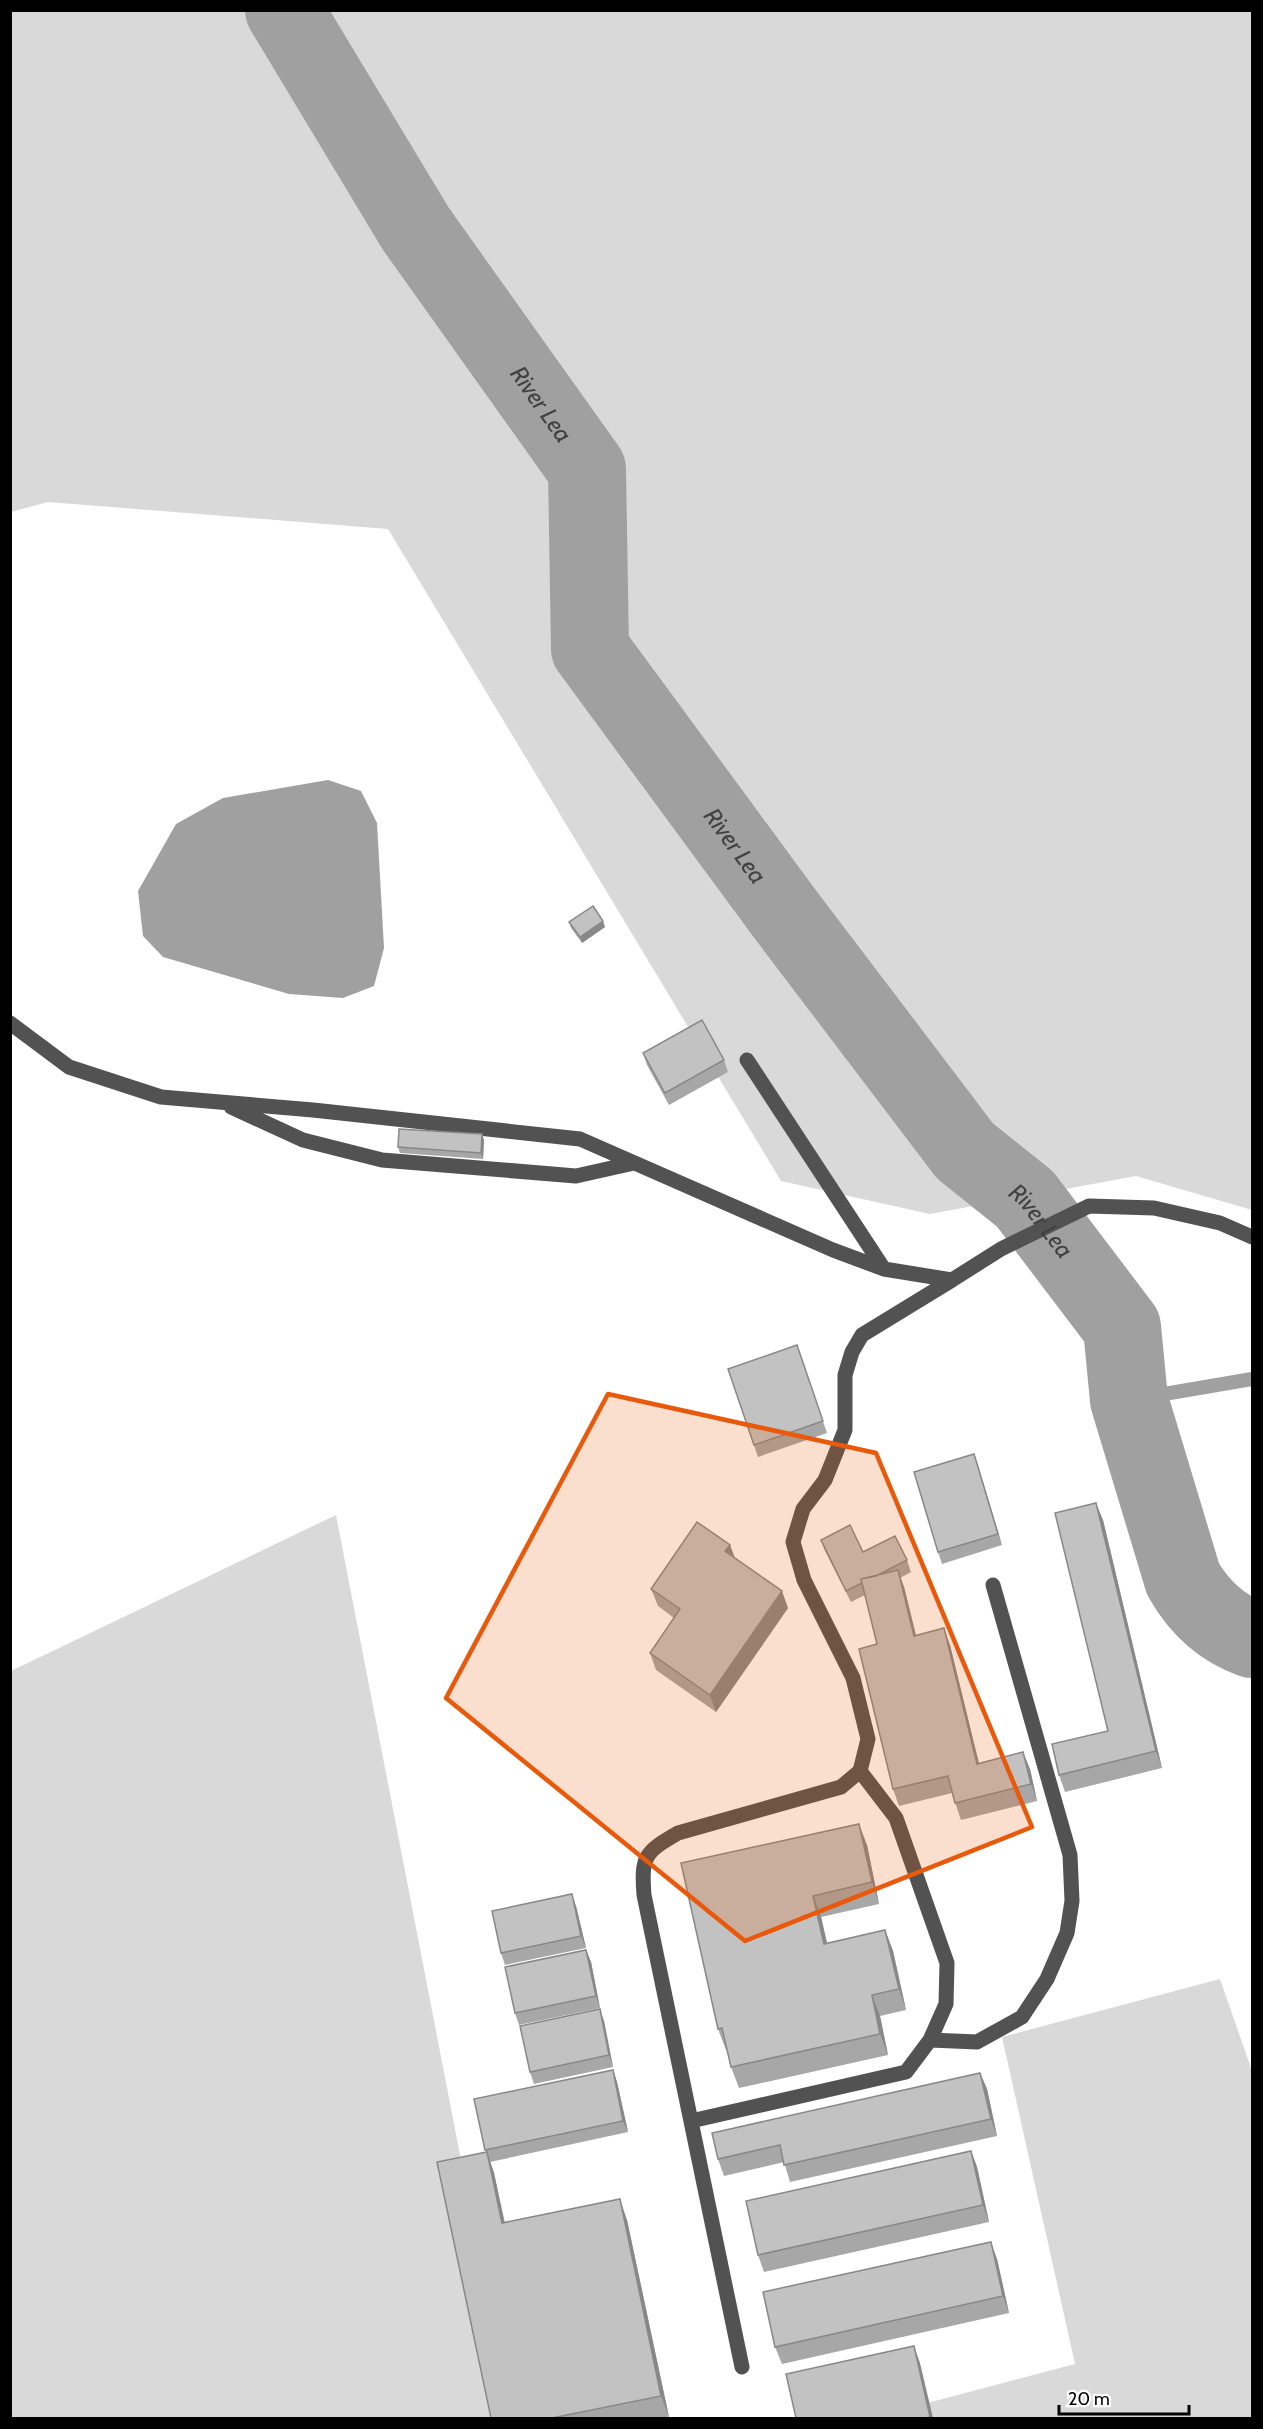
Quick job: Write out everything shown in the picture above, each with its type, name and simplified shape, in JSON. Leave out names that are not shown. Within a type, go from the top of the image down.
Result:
[{"type":"lane","points":[[10,1023],[69,1067],[161,1097],[580,1139],[833,1250],[884,1269],[952,1280]]},
{"type":"lane","points":[[747,1060],[884,1269]]},
{"type":"lane","points":[[220,1102],[303,1140],[382,1160],[576,1176],[634,1163]]},
{"type":"lane","points":[[742,2367],[644,1895],[642,1867],[655,1846],[678,1833],[841,1787],[860,1771],[868,1739],[853,1678],[804,1580],[793,1542],[803,1509],[825,1480],[845,1430],[844,1375],[852,1352],[862,1335],[1001,1249],[1089,1206],[1154,1208],[1220,1223],[1252,1237]]},
{"type":"lane","points":[[930,2040],[977,2042],[1022,2017],[1047,1979],[1067,1933],[1072,1901],[1070,1855],[993,1585]]},
{"type":"lane","points":[[691,2121],[906,2072],[930,2040],[946,2004],[947,1963],[896,1818],[860,1771]]},
{"type":"highlighted area","points":[[608,1394],[876,1453],[1032,1827],[745,1941],[446,1698]]},
{"type":"shaded area","points":[[11,11],[1252,11],[1252,1210],[1136,1176],[930,1214],[781,1181],[388,529],[48,502],[11,512]]},
{"type":"shaded area","points":[[328,780],[361,791],[377,823],[384,948],[374,986],[343,998],[289,994],[163,957],[143,936],[138,891],[176,824],[223,798]]},
{"type":"shaded area","points":[[336,1515],[511,2418],[11,2418],[11,1671]]},
{"type":"shaded area","points":[[1220,1979],[1252,2071],[1252,2418],[871,2418],[1075,2364],[1002,2037]]},
{"type":"building","points":[[593,906],[603,921],[580,937],[569,922]]},
{"type":"building","points":[[702,1020],[724,1060],[665,1093],[643,1053]]},
{"type":"building","points":[[399,1129],[482,1134],[481,1153],[398,1147]]},
{"type":"building","points":[[797,1345],[823,1421],[754,1445],[728,1369]]},
{"type":"building","points":[[974,1454],[998,1534],[938,1552],[914,1472]]},
{"type":"building","points":[[1096,1503],[1156,1751],[1059,1775],[1052,1744],[1108,1731],[1055,1513]]},
{"type":"building","points":[[697,1522],[730,1545],[725,1551],[782,1591],[710,1695],[650,1653],[680,1609],[651,1589]]},
{"type":"building","points":[[850,1525],[863,1552],[895,1536],[907,1560],[876,1576],[861,1579],[862,1583],[846,1591],[821,1540]]},
{"type":"building","points":[[898,1570],[914,1636],[944,1628],[977,1764],[1023,1752],[1031,1784],[955,1803],[948,1776],[893,1789],[859,1649],[877,1644],[861,1579]]},
{"type":"building","points":[[859,1824],[872,1882],[813,1896],[824,1944],[885,1930],[899,1989],[872,1995],[880,2034],[731,2067],[722,2028],[718,2029],[681,1863]]},
{"type":"building","points":[[572,1894],[581,1936],[501,1953],[492,1911]]},
{"type":"building","points":[[586,1950],[596,1996],[515,2013],[505,1967]]},
{"type":"building","points":[[600,2009],[609,2055],[530,2072],[520,2026]]},
{"type":"building","points":[[613,2070],[623,2121],[485,2150],[474,2099]]},
{"type":"building","points":[[980,2073],[991,2119],[784,2165],[780,2145],[718,2159],[712,2133]]},
{"type":"building","points":[[971,2151],[983,2205],[758,2255],[746,2201]]},
{"type":"building","points":[[487,2152],[502,2223],[620,2199],[661,2396],[552,2418],[491,2418],[437,2162]]},
{"type":"building","points":[[991,2242],[1003,2296],[775,2347],[763,2292]]},
{"type":"building","points":[[914,2346],[930,2417],[796,2418],[786,2374]]},
{"type":"waterway","name":"River Lea","points":[[284,10],[416,229],[587,469],[590,649],[785,914],[965,1151],[1025,1199],[1122,1327],[1129,1400],[1183,1579],[1196,1599],[1221,1623],[1252,1639]]},
{"type":"waterway","points":[[1129,1400],[1252,1379]]}]
